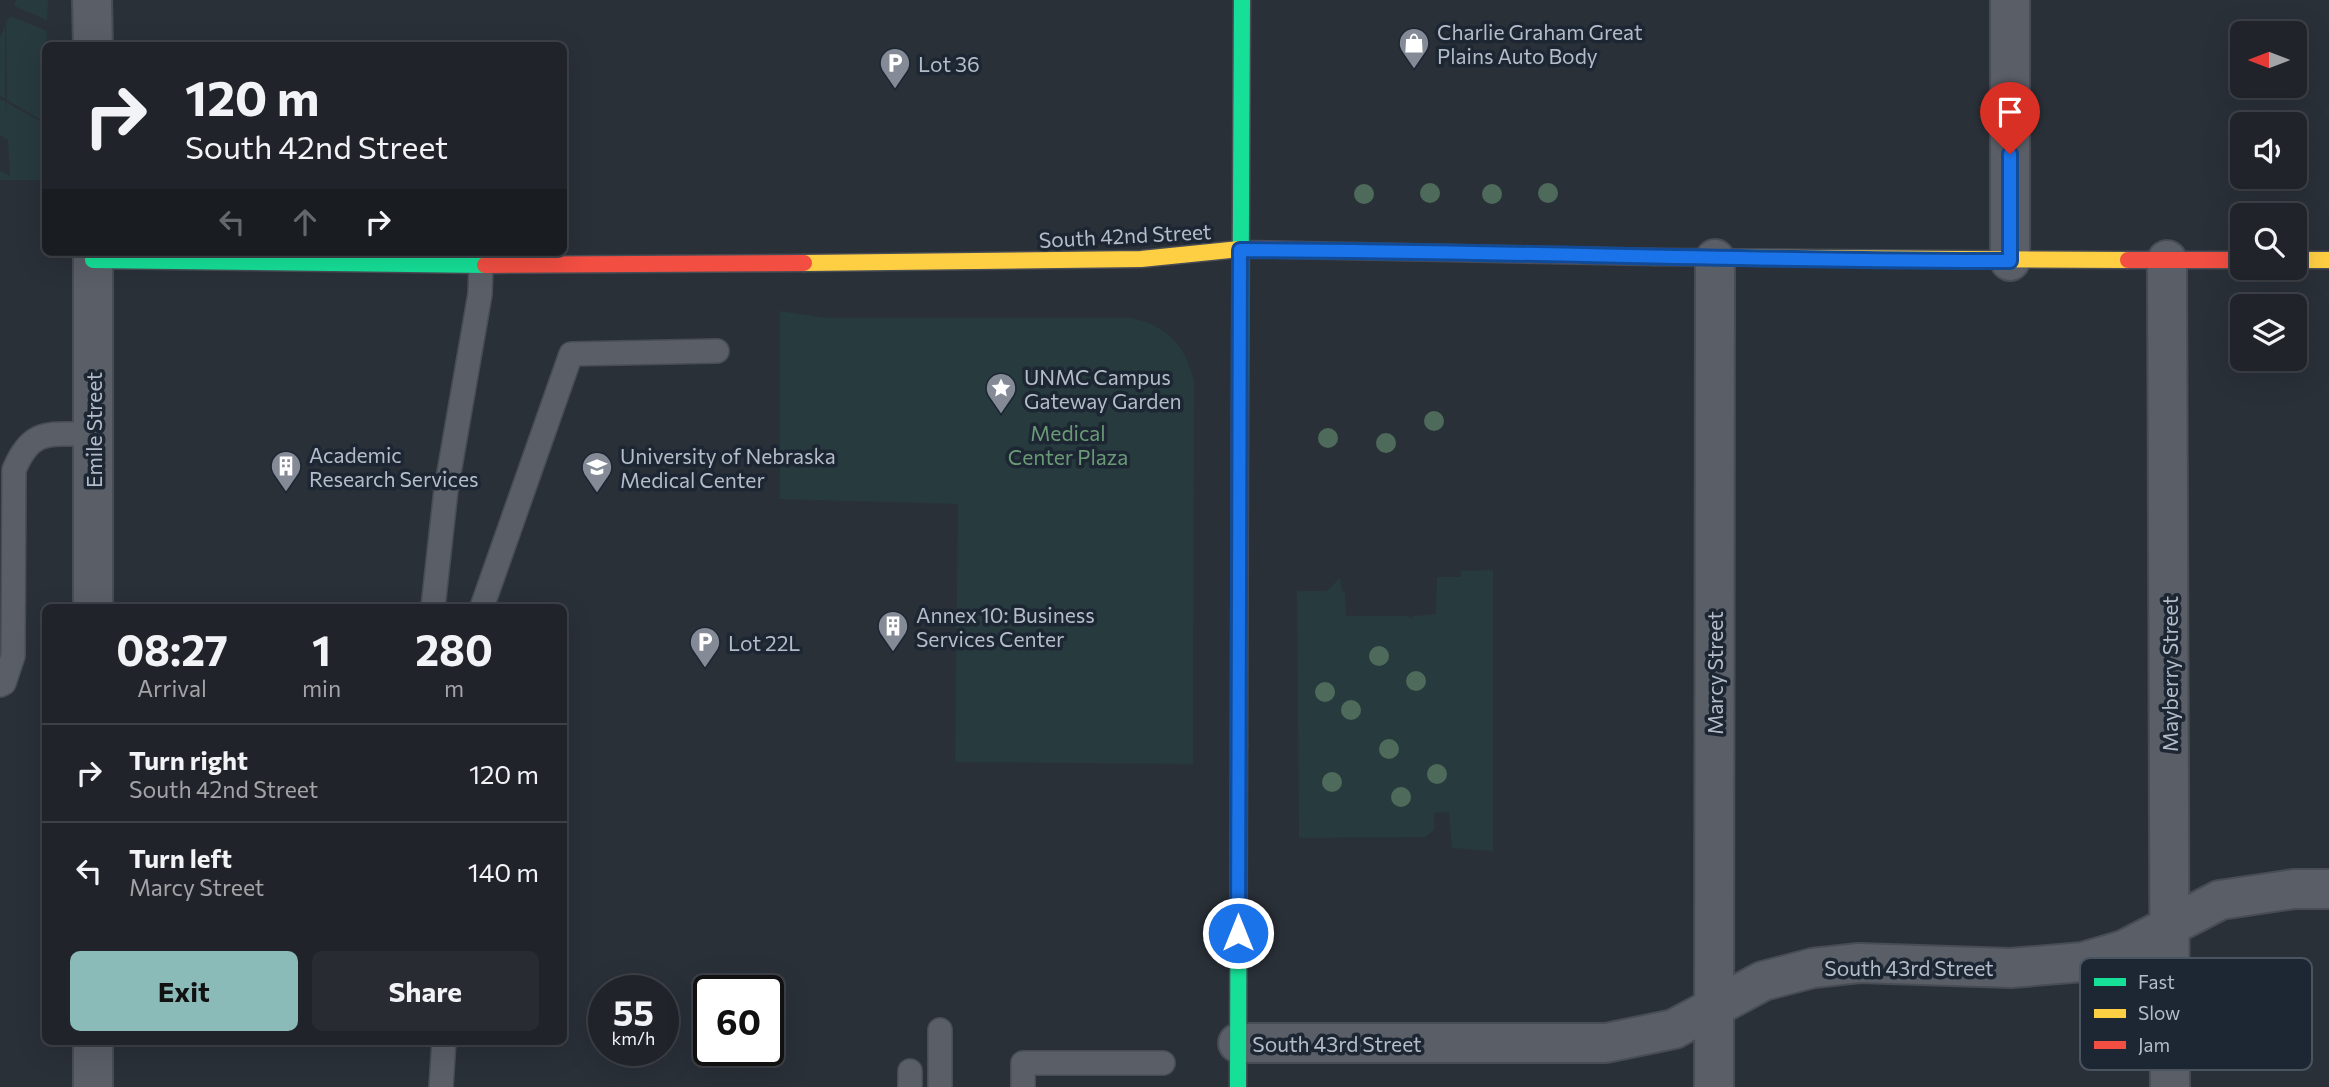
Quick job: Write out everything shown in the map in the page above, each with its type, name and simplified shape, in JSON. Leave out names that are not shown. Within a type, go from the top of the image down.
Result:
[{"type":"main road","points":[[1238,1087],[1242,0]]},
{"type":"main road","name":"South 42nd Street","points":[[93,256],[481,265],[1141,258],[1240,250],[1534,252],[1714,260],[2230,260]]},
{"type":"main road","points":[[2307,260],[2329,260]]},
{"type":"street","points":[[92,0],[93,42]]},
{"type":"street","points":[[2010,0],[2010,261]]},
{"type":"street","name":"Emile Street","points":[[93,256],[93,604]]},
{"type":"street","name":"Marcy Street","points":[[1714,260],[1714,1087]]},
{"type":"street","name":"Mayberry Street","points":[[2167,260],[2170,958]]},
{"type":"street","name":"South 43rd Street","points":[[2090,958],[2124,950],[2220,900],[2294,889],[2329,889]]},
{"type":"street","name":"South 43rd Street","points":[[1238,1043],[1606,1043],[1674,1029],[1763,981],[1813,968],[1858,963],[2057,966],[2080,961]]},
{"type":"street","points":[[93,1045],[93,1087]]},
{"type":"lane","points":[[433,604],[446,490],[480,294],[481,265]]},
{"type":"lane","points":[[483,604],[571,354],[717,351]]},
{"type":"lane","points":[[0,685],[13,656],[14,470],[24,446],[41,436],[93,434]]},
{"type":"lane","points":[[940,1030],[940,1087]]},
{"type":"lane","points":[[441,1087],[444,1045]]},
{"type":"lane","points":[[1023,1087],[1023,1063],[1163,1063]]},
{"type":"green space","points":[[16,0],[48,0],[47,20],[14,6]]},
{"type":"green space","points":[[10,16],[47,31],[47,42],[42,42],[42,120],[7,100],[6,23]]},
{"type":"green space","points":[[5,27],[5,99],[0,96],[0,37]]},
{"type":"green space","points":[[0,99],[5,101],[6,112],[6,102],[42,122],[42,180],[0,180],[0,170],[10,176],[8,140],[0,135]]},
{"type":"green space","name":"Medical Center Plaza","points":[[780,311],[826,318],[1131,318],[1155,326],[1173,339],[1186,357],[1194,381],[1193,764],[955,762],[958,504],[780,499]]},
{"type":"green space","points":[[1493,570],[1493,851],[1452,848],[1449,812],[1434,813],[1434,830],[1425,837],[1299,838],[1297,591],[1327,591],[1340,578],[1342,591],[1345,592],[1346,616],[1408,616],[1412,619],[1413,616],[1436,614],[1437,577],[1461,577],[1461,571]]},
{"type":"traffic: fast","points":[[1240,414],[1242,0]]},
{"type":"traffic: fast","points":[[93,260],[485,265]]},
{"type":"traffic: fast","points":[[1238,1087],[1239,745]]},
{"type":"traffic: slow","points":[[804,263],[1141,259],[1240,249]]},
{"type":"traffic: slow","points":[[1655,257],[2128,260]]},
{"type":"traffic: slow","points":[[2307,260],[2329,260]]},
{"type":"traffic: jam","points":[[1240,249],[1655,257]]},
{"type":"traffic: jam","points":[[2128,260],[2230,260]]},
{"type":"traffic: jam","points":[[485,265],[804,263]]},
{"type":"traffic: jam","points":[[1239,745],[1240,414]]},
{"type":"place","name":"Charlie Graham Great Plains Auto Body","points":[[1414,70]]},
{"type":"place","name":"Lot 36","points":[[895,90]]},
{"type":"place","name":"UNMC Campus Gateway Garden","points":[[1001,415]]},
{"type":"place","name":"Academic Research Services","points":[[286,493]]},
{"type":"place","name":"University of Nebraska Medical Center","points":[[597,494]]},
{"type":"place","name":"Annex 10: Business Services Center","points":[[893,653]]},
{"type":"place","name":"Lot 22L","points":[[705,669]]},
{"type":"route","points":[[1238,933],[1240,250],[1534,252],[1714,260],[2010,261],[2010,154]]}]
